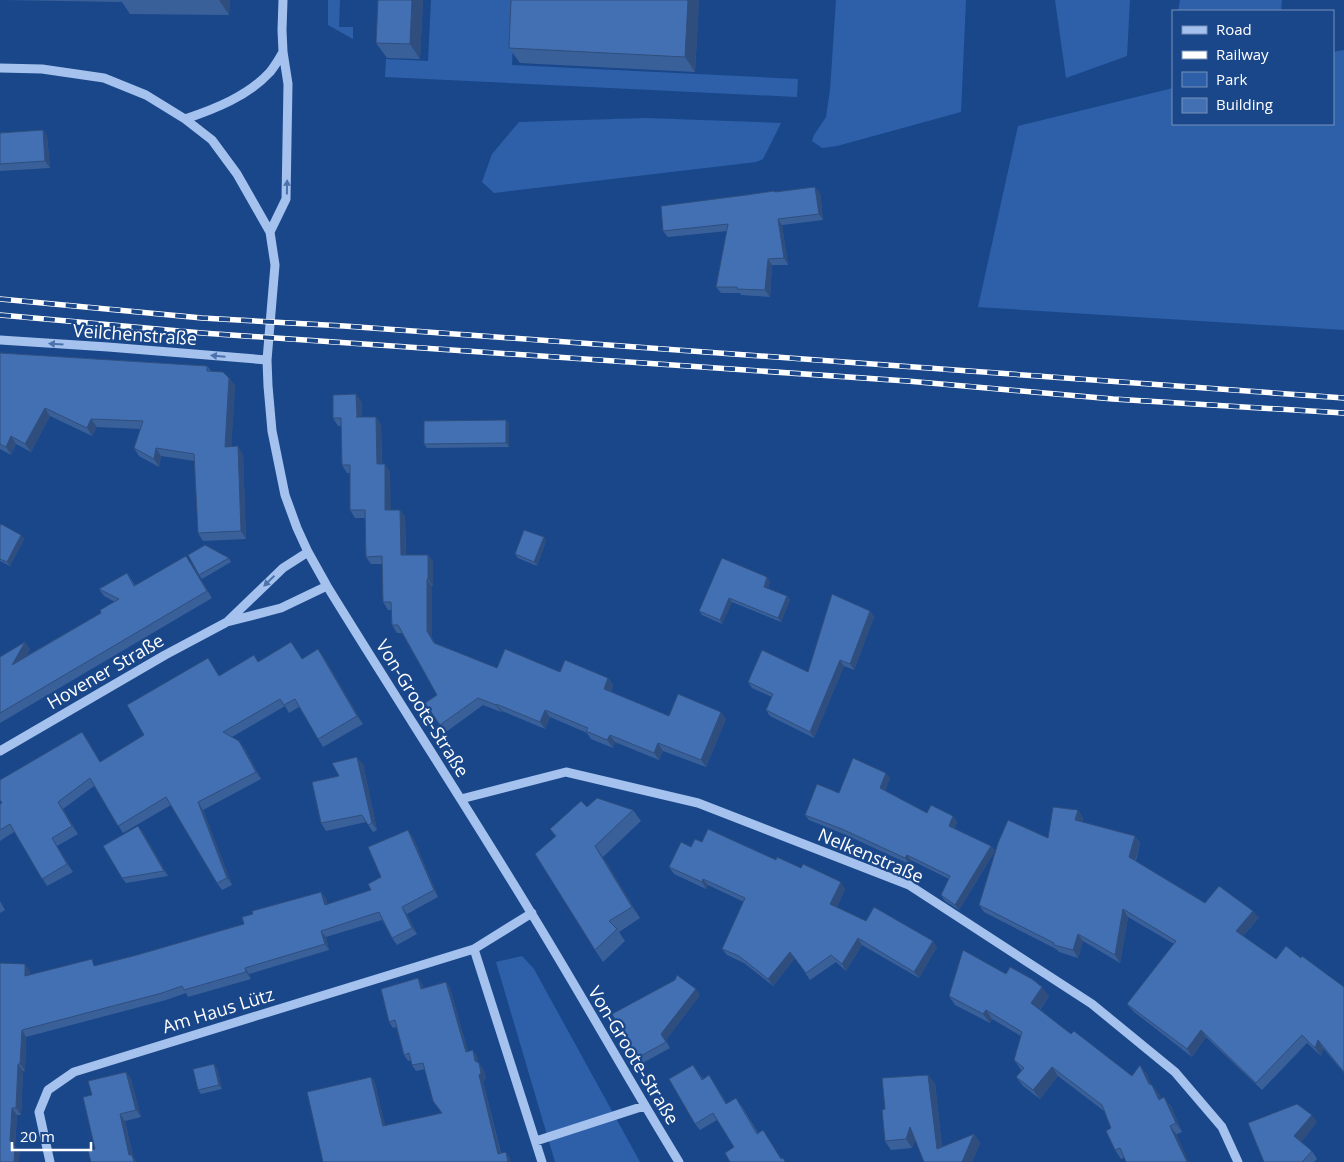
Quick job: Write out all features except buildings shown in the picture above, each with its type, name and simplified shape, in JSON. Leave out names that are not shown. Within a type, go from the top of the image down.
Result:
[{"type":"street","points":[[270,232],[286,199],[288,84],[283,52],[283,0]]},
{"type":"street","points":[[185,119],[211,111],[237,98],[258,84],[272,71],[283,52]]},
{"type":"street","points":[[0,68],[42,70],[104,78],[146,95],[185,119],[212,140],[237,174],[270,232]]},
{"type":"street","name":"Von-Groote-Straße","points":[[270,232],[275,265],[266,360],[272,431],[285,495],[297,528],[327,586],[532,913],[644,1106],[679,1162]]},
{"type":"street","name":"Veilchenstraße","points":[[0,340],[266,360]]},
{"type":"street","name":"Hovener Straße","points":[[227,622],[283,568],[308,552]]},
{"type":"street","name":"Hovener Straße","points":[[0,751],[164,655],[227,622],[281,608],[327,586]]},
{"type":"street","name":"Nelkenstraße","points":[[461,799],[566,772],[698,803],[909,885],[1092,1004],[1175,1072],[1222,1127],[1238,1162]]},
{"type":"street","name":"Am Haus Lütz","points":[[50,1162],[39,1112],[48,1090],[74,1072],[474,949],[532,913]]},
{"type":"street","points":[[474,949],[542,1162]]},
{"type":"street","points":[[536,1141],[644,1106]]},
{"type":"green space","points":[[328,0],[340,0],[339,27],[353,27],[353,39],[328,25]]},
{"type":"green space","points":[[431,0],[515,0],[512,65],[798,79],[797,97],[385,77],[386,59],[428,61]]},
{"type":"green space","points":[[836,0],[966,0],[961,112],[837,146],[822,148],[812,141],[826,117],[830,90]]},
{"type":"green space","points":[[1055,0],[1130,0],[1127,56],[1066,78]]},
{"type":"green space","points":[[1180,0],[1282,0],[1281,10],[1178,10]]},
{"type":"green space","points":[[1344,50],[1344,330],[978,307],[1018,126],[1172,88],[1172,125],[1334,125],[1334,52]]},
{"type":"green space","points":[[646,118],[781,123],[763,159],[756,162],[494,193],[482,182],[492,154],[519,122]]},
{"type":"green space","points":[[522,956],[534,969],[640,1162],[555,1162],[496,962]]},
{"type":"railway","points":[[0,299],[202,318],[344,326],[1344,398]]},
{"type":"railway","points":[[0,315],[202,333],[907,381],[1113,399],[1344,413]]}]
